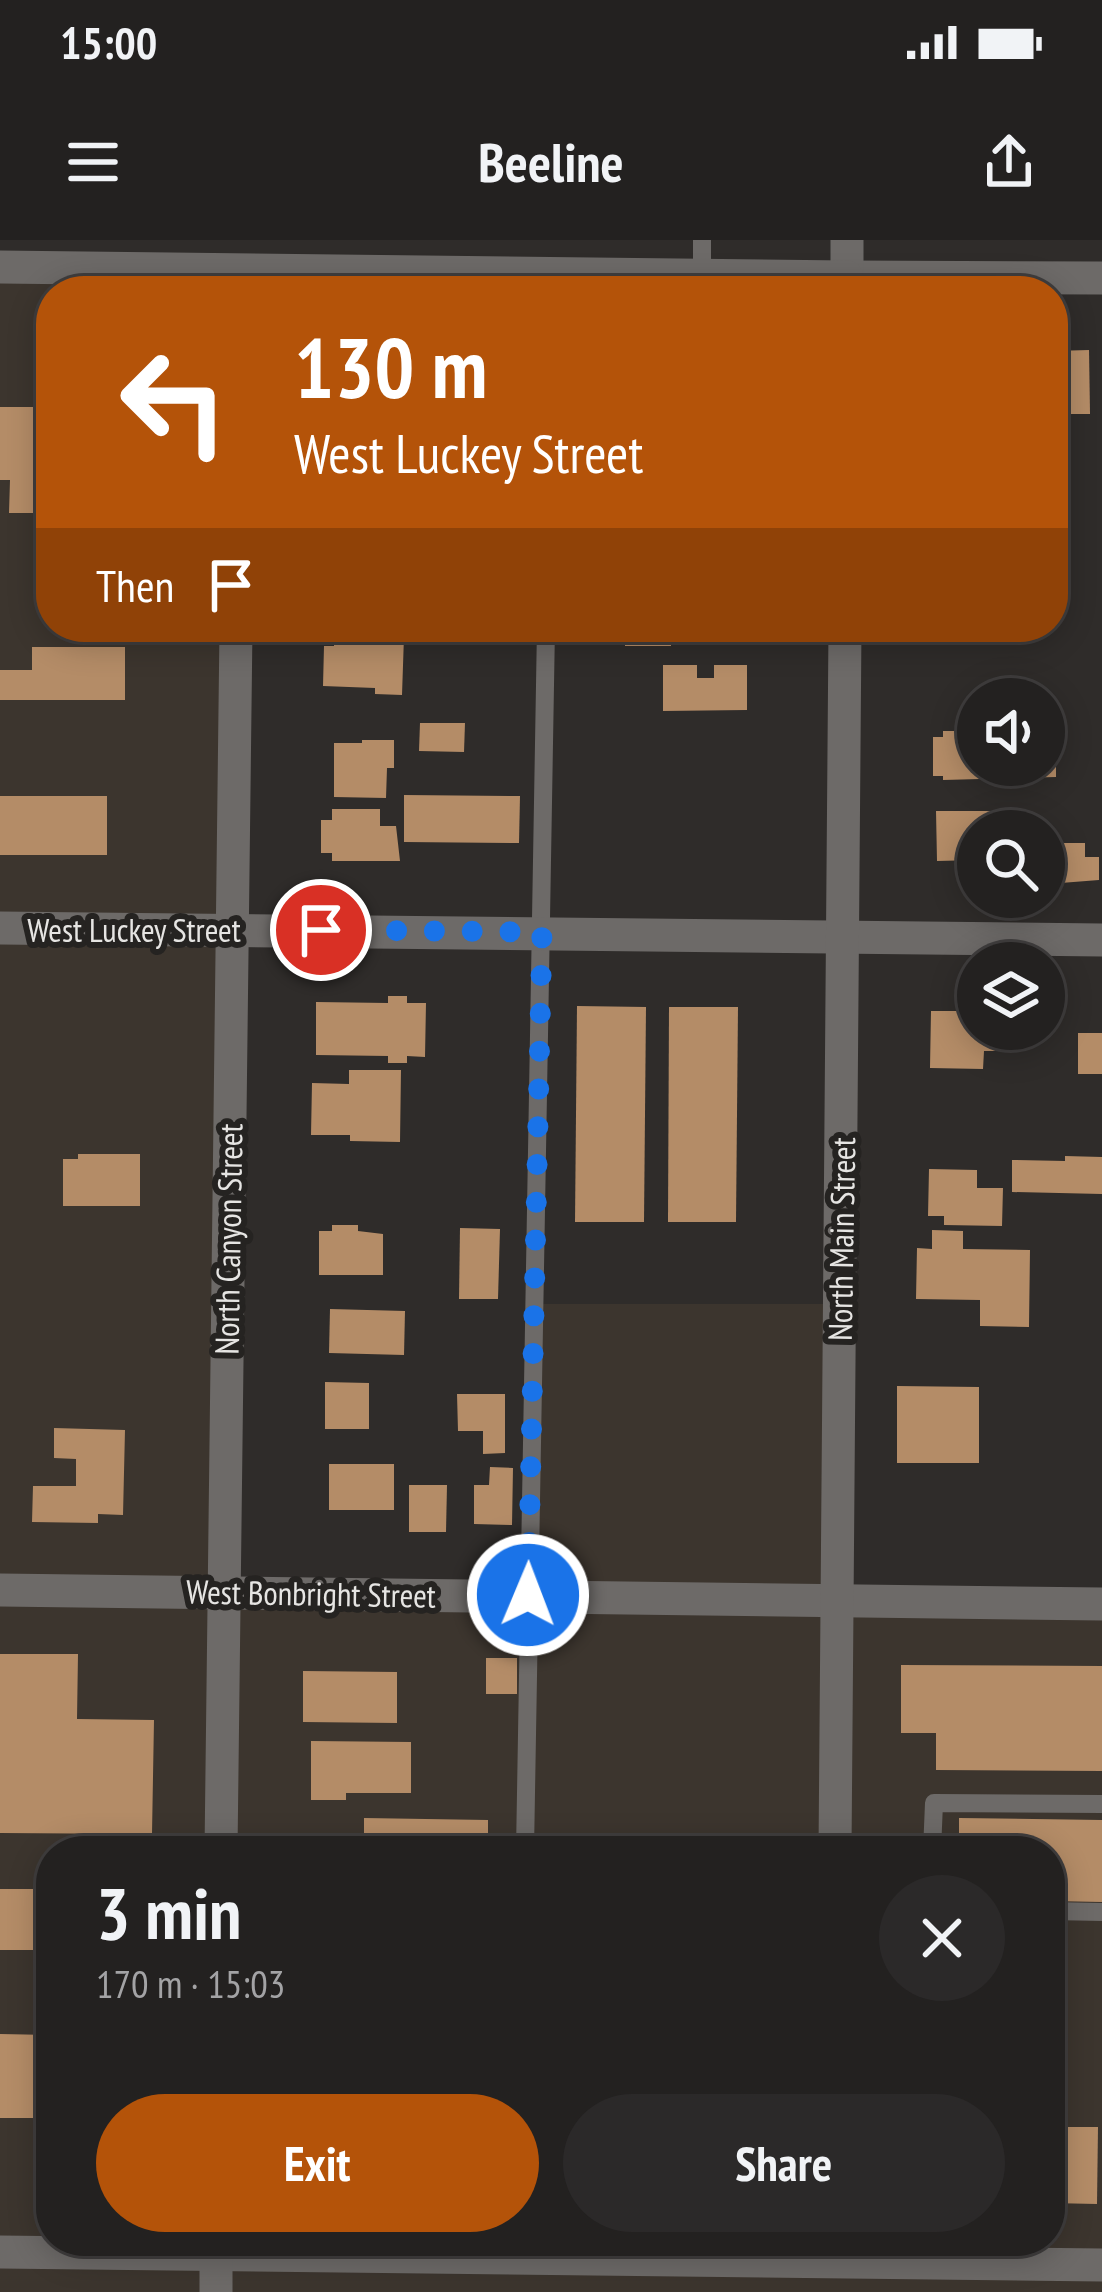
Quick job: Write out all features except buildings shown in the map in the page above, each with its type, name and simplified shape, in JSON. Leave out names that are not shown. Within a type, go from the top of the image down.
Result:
[{"type":"street","points":[[847,276],[848,240]]},
{"type":"street","points":[[0,267],[154,276]]},
{"type":"street","points":[[1068,279],[1102,278]]},
{"type":"street","name":"North Canyon Street","points":[[220,1836],[236,642]]},
{"type":"street","name":"North Main Street","points":[[835,1836],[845,642]]},
{"type":"street","name":"West Luckey Street","points":[[0,928],[1102,940]]},
{"type":"street","name":"West Bonbright Street","points":[[0,1590],[1102,1604]]},
{"type":"street","points":[[0,2252],[36,2251]]},
{"type":"street","points":[[216,2256],[216,2292]]},
{"type":"street","points":[[700,2256],[831,2264],[1102,2265]]},
{"type":"lane","points":[[702,240],[702,276]]},
{"type":"lane","points":[[526,1836],[546,642]]},
{"type":"lane","points":[[933,1836],[934,1803],[1102,1804]]},
{"type":"lane","points":[[1065,1911],[1102,1912]]},
{"type":"shaded area","points":[[0,267],[239,270],[239,276],[36,276],[36,642],[236,642],[223,1591],[527,1595],[535,1304],[840,1304],[838,1600],[1102,1604],[1102,2292],[0,2292]]},
{"type":"route","points":[[321,930],[542,932],[528,1595]]}]
